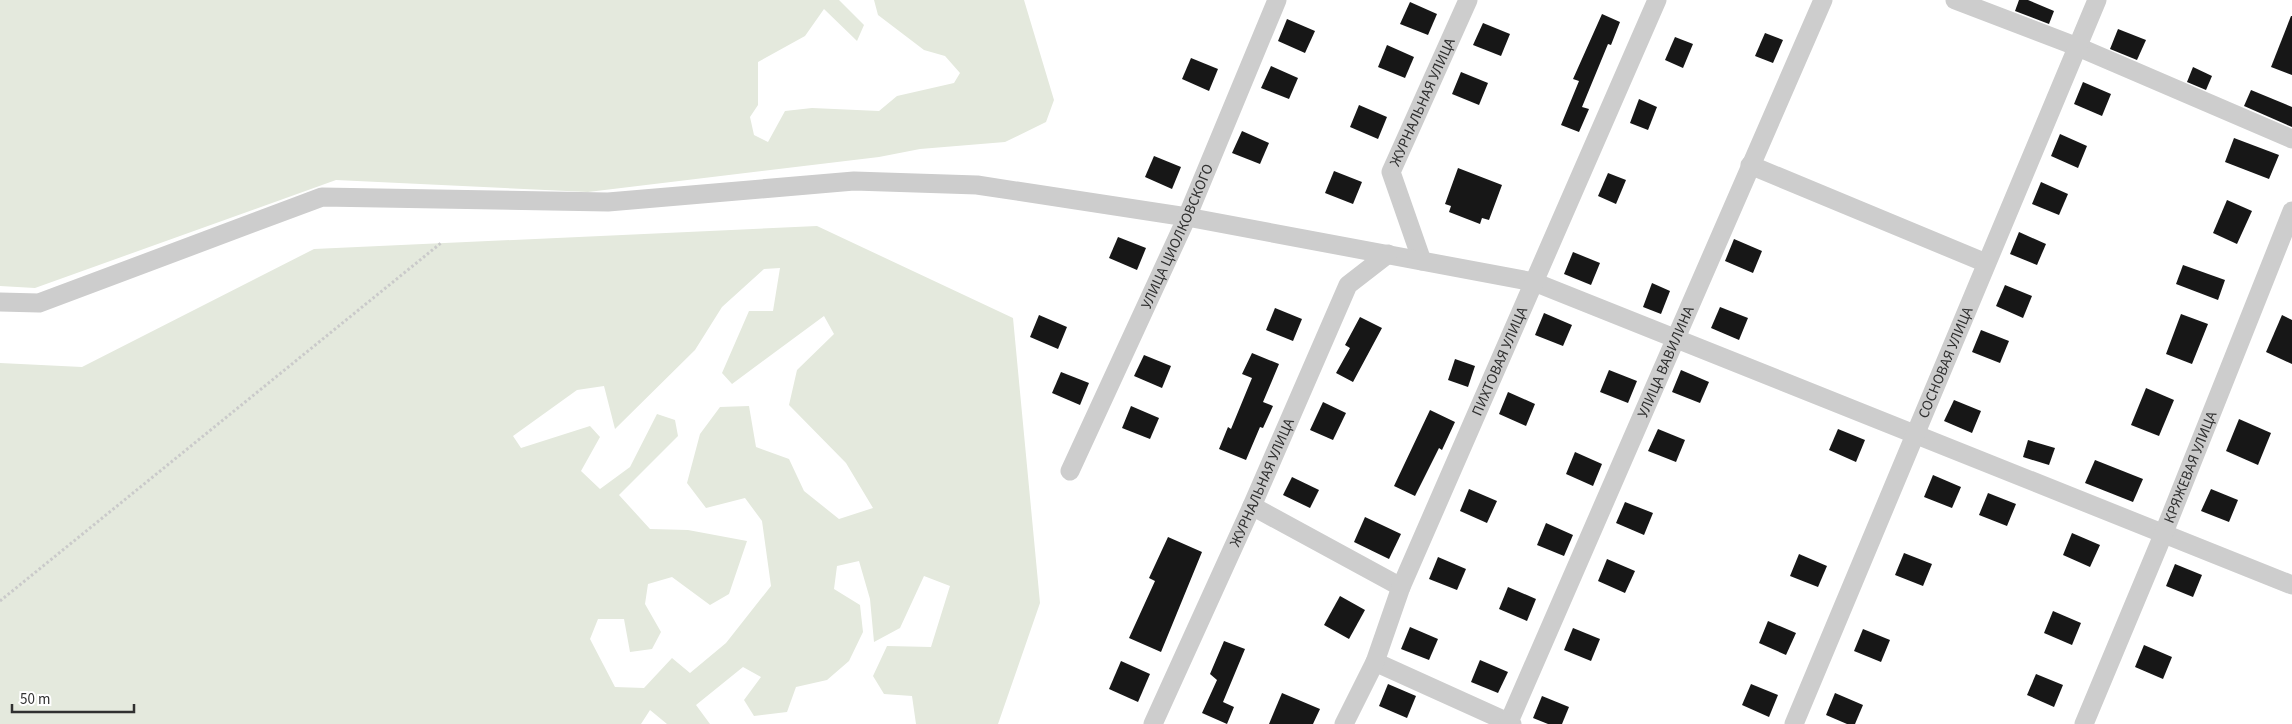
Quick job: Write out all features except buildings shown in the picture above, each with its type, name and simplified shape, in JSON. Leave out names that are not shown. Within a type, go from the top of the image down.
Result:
[{"type":"street","name":"УЛИЦА ЦИОЛКОВСКОГО","points":[[1070,471],[1187,217],[1276,0]]},
{"type":"street","name":"ЖУРНАЛЬНАЯ УЛИЦА","points":[[1422,261],[1391,172],[1468,0]]},
{"type":"street","name":"ПИХТОВАЯ УЛИЦА","points":[[1344,724],[1375,662],[1401,587],[1657,0]]},
{"type":"street","name":"УЛИЦА ВАВИЛИНА","points":[[1509,724],[1823,0]]},
{"type":"street","points":[[1955,0],[2078,47],[2292,139]]},
{"type":"street","name":"СОСНОВАЯ УЛИЦА","points":[[1794,724],[2097,0]]},
{"type":"street","points":[[1750,165],[1986,263]]},
{"type":"street","points":[[0,302],[39,303],[322,197],[608,202],[854,181],[977,185],[1187,217],[1534,282],[2292,585]]},
{"type":"street","name":"КРЯЖЕВАЯ УЛИЦА","points":[[2084,724],[2163,535],[2292,211]]},
{"type":"street","name":"ЖУРНАЛЬНАЯ УЛИЦА","points":[[1153,724],[1252,506],[1348,285],[1388,254]]},
{"type":"street","points":[[1252,506],[1401,587]]},
{"type":"street","points":[[1375,662],[1509,724]]},
{"type":"path","points":[[0,601],[441,243]]},
{"type":"shaded area","points":[[0,0],[839,0],[864,25],[857,41],[824,9],[805,36],[758,62],[758,105],[750,117],[754,135],[768,142],[785,111],[812,108],[879,111],[897,96],[954,83],[960,73],[945,56],[924,50],[878,15],[874,0],[1024,0],[1054,100],[1046,122],[1005,142],[920,149],[879,157],[588,192],[336,180],[35,288],[0,286]]},
{"type":"shaded area","points":[[817,226],[1013,318],[1040,603],[998,724],[916,724],[912,696],[884,694],[873,676],[887,646],[931,647],[950,586],[924,576],[900,628],[874,642],[870,599],[859,561],[837,566],[834,589],[860,605],[863,632],[849,661],[827,680],[796,687],[787,712],[754,716],[744,700],[761,677],[743,667],[696,705],[710,724],[667,724],[650,710],[641,724],[0,724],[0,363],[82,367],[314,249]],"holes":[[[780,268],[773,311],[749,311],[722,373],[732,384],[824,316],[834,334],[797,370],[789,405],[846,463],[873,508],[839,519],[804,491],[789,459],[756,447],[749,406],[720,407],[700,434],[687,483],[706,508],[745,498],[762,521],[771,586],[726,643],[690,673],[672,658],[644,688],[615,687],[590,639],[598,619],[624,619],[630,652],[652,649],[661,632],[645,604],[648,584],[672,577],[710,605],[729,594],[747,541],[688,530],[650,529],[619,495],[678,436],[675,420],[657,414],[630,467],[600,489],[581,471],[600,437],[590,426],[521,448],[513,436],[577,390],[604,386],[615,429],[695,350],[722,307],[764,269]]]}]
